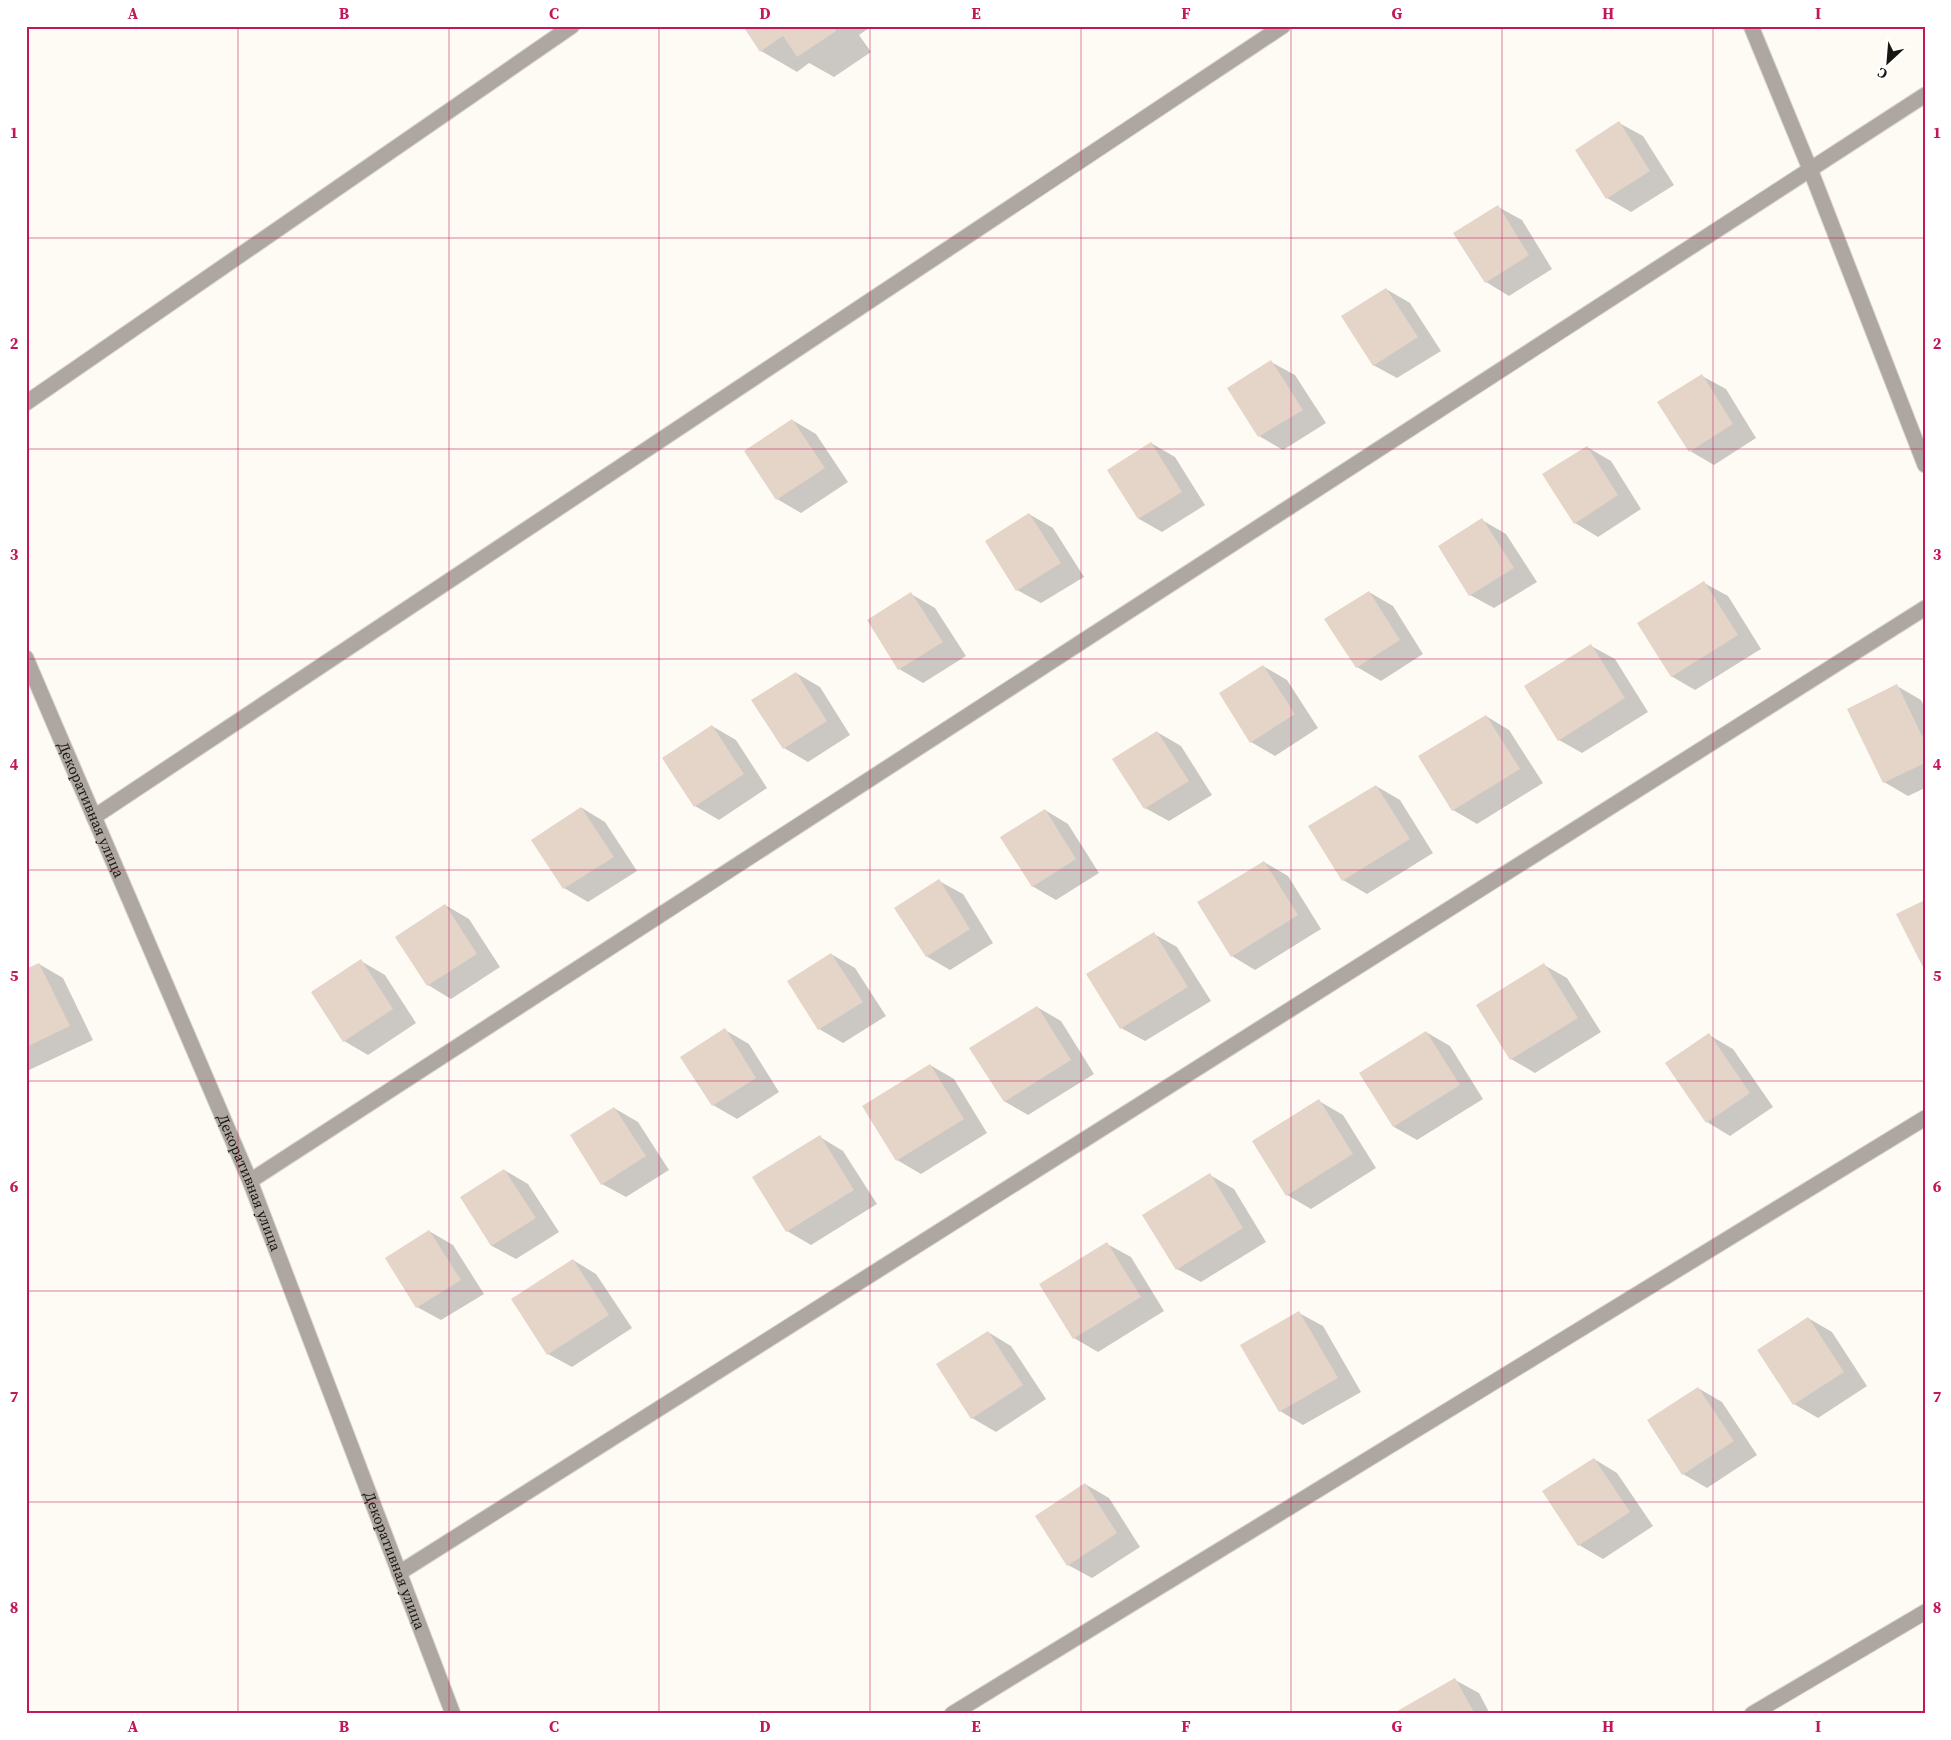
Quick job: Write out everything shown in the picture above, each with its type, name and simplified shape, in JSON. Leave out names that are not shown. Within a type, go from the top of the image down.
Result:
[{"type":"street","points":[[26,403],[572,26]]},
{"type":"street","points":[[94,817],[1283,26]]},
{"type":"street","points":[[1751,26],[1810,170],[1925,465]]},
{"type":"street","points":[[250,1181],[1925,96]]},
{"type":"street","points":[[399,1574],[1925,608]]},
{"type":"street","name":"Декоративная улица","points":[[26,658],[250,1181],[453,1714]]},
{"type":"street","points":[[952,1714],[1925,1118]]},
{"type":"street","points":[[1752,1714],[1925,1612]]},
{"type":"building","points":[[743,26],[833,26],[836,31],[797,57],[783,36],[760,52]]},
{"type":"building","points":[[1619,121],[1650,171],[1606,199],[1575,150]]},
{"type":"building","points":[[1498,205],[1529,255],[1485,283],[1453,233]]},
{"type":"building","points":[[1386,288],[1418,337],[1373,366],[1341,316]]},
{"type":"building","points":[[1271,360],[1303,410],[1258,437],[1227,388]]},
{"type":"building","points":[[1702,374],[1733,424],[1689,452],[1657,402]]},
{"type":"building","points":[[792,419],[825,468],[776,500],[744,451]]},
{"type":"building","points":[[1151,442],[1182,492],[1138,519],[1107,470]]},
{"type":"building","points":[[1587,446],[1618,495],[1574,524],[1542,474]]},
{"type":"building","points":[[1029,513],[1061,563],[1016,591],[985,541]]},
{"type":"building","points":[[1482,518],[1514,568],[1469,596],[1438,546]]},
{"type":"building","points":[[1704,581],[1738,635],[1671,677],[1637,623]]},
{"type":"building","points":[[1369,591],[1400,640],[1356,668],[1324,619]]},
{"type":"building","points":[[911,592],[943,642],[898,670],[867,620]]},
{"type":"building","points":[[1591,644],[1625,698],[1558,741],[1524,686]]},
{"type":"building","points":[[1263,665],[1295,714],[1250,743],[1219,693]]},
{"type":"building","points":[[796,672],[827,721],[783,749],[751,700]]},
{"type":"building","points":[[1897,684],[1925,742],[1925,763],[1883,783],[1847,709]]},
{"type":"building","points":[[1486,715],[1520,769],[1452,811],[1418,756]]},
{"type":"building","points":[[712,725],[744,774],[694,807],[662,758]]},
{"type":"building","points":[[1157,731],[1189,781],[1144,809],[1112,759]]},
{"type":"building","points":[[1376,785],[1410,839],[1342,881],[1308,826]]},
{"type":"building","points":[[581,807],[614,857],[563,889],[531,840]]},
{"type":"building","points":[[1045,809],[1076,859],[1032,887],[1000,837]]},
{"type":"building","points":[[1264,861],[1298,915],[1231,957],[1197,902]]},
{"type":"building","points":[[939,879],[970,929],[926,957],[894,908]]},
{"type":"building","points":[[1925,900],[1925,971],[1896,914]]},
{"type":"building","points":[[445,904],[477,954],[427,986],[395,937]]},
{"type":"building","points":[[1154,932],[1188,987],[1120,1029],[1086,974]]},
{"type":"building","points":[[831,953],[863,1002],[818,1030],[787,981]]},
{"type":"building","points":[[361,959],[393,1009],[343,1042],[311,992]]},
{"type":"building","points":[[39,963],[70,1026],[26,1047],[26,969]]},
{"type":"building","points":[[1544,963],[1578,1018],[1510,1060],[1476,1005]]},
{"type":"building","points":[[1037,1006],[1071,1060],[1004,1102],[969,1048]]},
{"type":"building","points":[[725,1028],[756,1078],[712,1106],[680,1057]]},
{"type":"building","points":[[1426,1031],[1460,1085],[1393,1127],[1359,1073]]},
{"type":"building","points":[[1709,1033],[1750,1093],[1706,1123],[1665,1063]]},
{"type":"building","points":[[930,1064],[964,1119],[896,1161],[862,1106]]},
{"type":"building","points":[[1319,1099],[1353,1154],[1286,1196],[1252,1141]]},
{"type":"building","points":[[614,1107],[646,1156],[601,1185],[570,1135]]},
{"type":"building","points":[[820,1135],[854,1190],[786,1232],[752,1177]]},
{"type":"building","points":[[504,1169],[536,1218],[491,1246],[460,1197]]},
{"type":"building","points":[[1210,1173],[1243,1228],[1176,1270],[1142,1215]]},
{"type":"building","points":[[429,1230],[461,1280],[416,1308],[385,1258]]},
{"type":"building","points":[[1107,1242],[1141,1297],[1073,1339],[1039,1284]]},
{"type":"building","points":[[573,1259],[609,1315],[547,1355],[511,1299]]},
{"type":"building","points":[[1299,1311],[1338,1378],[1279,1412],[1240,1345]]},
{"type":"building","points":[[1808,1317],[1844,1372],[1793,1405],[1757,1350]]},
{"type":"building","points":[[988,1331],[1023,1385],[971,1419],[936,1364]]},
{"type":"building","points":[[1698,1387],[1734,1441],[1682,1475],[1647,1420]]},
{"type":"building","points":[[1594,1458],[1630,1512],[1578,1546],[1542,1491]]},
{"type":"building","points":[[1085,1483],[1117,1533],[1067,1566],[1035,1516]]},
{"type":"building","points":[[1455,1678],[1475,1714],[1392,1714]]}]
